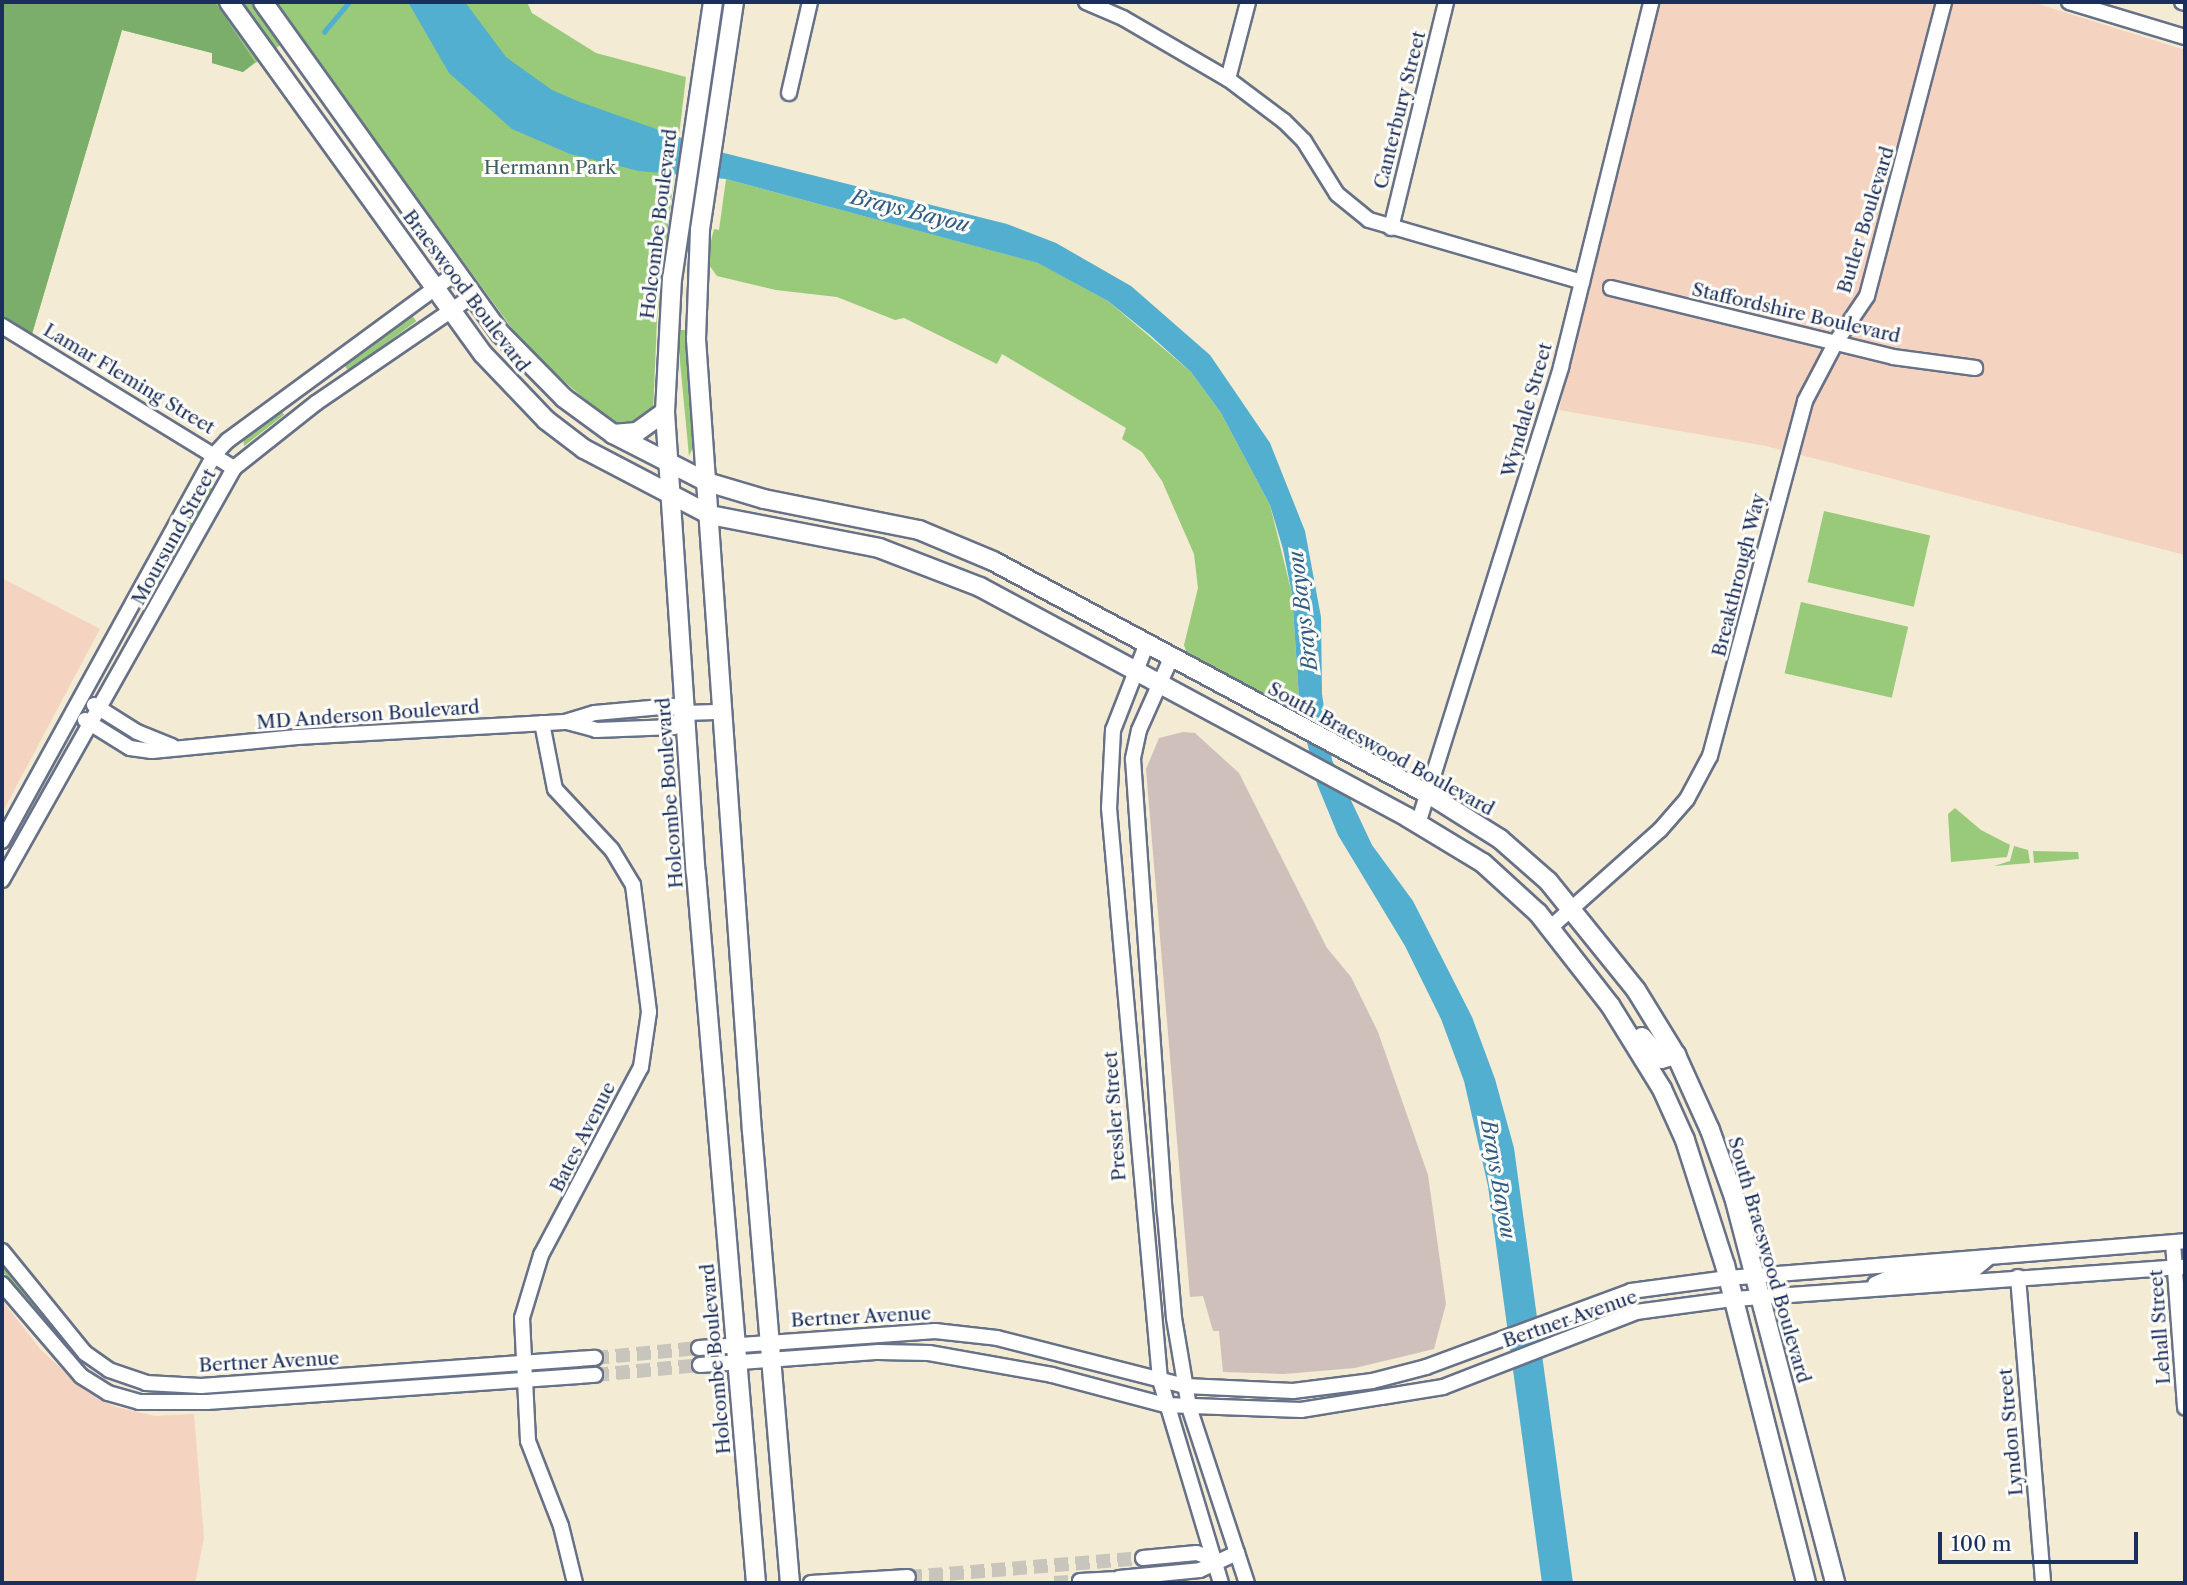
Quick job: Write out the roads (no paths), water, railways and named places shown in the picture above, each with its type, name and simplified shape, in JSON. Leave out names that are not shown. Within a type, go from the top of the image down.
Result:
[{"type":"main road","name":"Braeswood Boulevard","points":[[229,2],[434,288],[514,390],[546,420],[600,459],[710,515]]},
{"type":"main road","name":"Braeswood Boulevard","points":[[263,2],[472,296],[532,368],[613,434],[669,466],[707,482]]},
{"type":"main road","name":"Holcombe Boulevard","points":[[713,2],[678,226],[667,327],[665,412],[685,713],[735,1344],[757,1581]]},
{"type":"main road","points":[[734,2],[700,230],[696,339],[752,1131],[772,1341],[790,1583]]},
{"type":"main road","points":[[613,434],[637,432],[665,412]]},
{"type":"main road","name":"South Braeswood Boulevard","points":[[707,482],[764,499],[919,530],[993,561],[1172,656],[1235,693],[1430,795],[1500,839],[1572,908],[1636,990],[1676,1055],[1710,1130],[1754,1276],[1835,1583]]},
{"type":"main road","points":[[710,515],[914,558],[980,587],[1412,820],[1483,863],[1550,927],[1610,1005],[1661,1059],[1676,1055]]},
{"type":"main road","points":[[1610,1005],[1662,1089],[1685,1140],[1734,1299],[1806,1583]]},
{"type":"main road","points":[[1685,1140],[1710,1130]]},
{"type":"main road","points":[[719,1133],[752,1131]]},
{"type":"street","points":[[789,93],[810,2]]},
{"type":"street","points":[[1086,2],[1228,79],[1304,141],[1337,194],[1352,208],[1391,228],[1582,282]]},
{"type":"street","points":[[1228,79],[1248,2]]},
{"type":"street","name":"Canterbury Street","points":[[1391,228],[1446,2]]},
{"type":"street","name":"Wyndale Street","points":[[1412,820],[1430,795],[1582,282],[1651,2]]},
{"type":"street","name":"Butler Boulevard","points":[[1794,438],[1805,401],[1836,342],[1867,296],[1944,2]]},
{"type":"street","points":[[2069,2],[2185,37]]},
{"type":"street","name":"Moursund Street","points":[[2,841],[84,697],[215,454],[456,273]]},
{"type":"street","name":"Staffordshire Boulevard","points":[[1611,288],[1893,357],[1975,368]]},
{"type":"street","name":"Moursund Street","points":[[2,880],[234,468],[316,403],[472,296]]},
{"type":"street","name":"Lamar Fleming Street","points":[[2,326],[234,468]]},
{"type":"street","name":"Breakthrough Way","points":[[1550,927],[1639,851],[1687,799],[1722,723],[1794,438]]},
{"type":"street","name":"Pressler Street","points":[[1147,643],[1134,670],[1113,730],[1108,765],[1109,808],[1142,1215],[1160,1380],[1165,1405],[1221,1583]]},
{"type":"street","points":[[1172,656],[1139,730],[1133,759],[1133,807],[1165,1213],[1189,1407],[1247,1583]]},
{"type":"street","name":"MD Anderson Boulevard","points":[[84,697],[137,732],[173,746]]},
{"type":"street","name":"MD Anderson Boulevard","points":[[75,713],[130,748],[152,751],[173,746],[542,723],[565,722],[596,730],[674,727],[685,713],[723,712]]},
{"type":"street","name":"Bates Avenue","points":[[542,723],[555,789],[612,849],[633,885],[649,1012],[641,1067],[532,1276],[522,1318],[528,1441],[561,1526],[575,1583]]},
{"type":"street","points":[[1109,808],[1133,807]]},
{"type":"street","points":[[1125,993],[1149,991]]},
{"type":"street","points":[[1128,1025],[1152,1022]]},
{"type":"street","points":[[1142,1215],[1165,1213]]},
{"type":"street","name":"Bertner Avenue","points":[[699,1348],[935,1331],[1024,1345],[1185,1386],[1268,1391],[1339,1386],[1372,1381],[1444,1361],[1631,1291],[1728,1278],[2179,1242]]},
{"type":"street","name":"Lehall Street","points":[[2179,1242],[2185,1408]]},
{"type":"street","name":"Bertner Avenue","points":[[2,1251],[85,1353],[109,1370],[146,1384],[201,1386],[594,1358]]},
{"type":"street","points":[[1864,1289],[1893,1276],[1975,1270],[1987,1259]]},
{"type":"street","name":"Bertner Avenue","points":[[700,1365],[879,1352],[941,1355],[1019,1368],[1165,1405],[1259,1411],[1342,1406],[1443,1387],[1636,1312],[1734,1299],[2018,1277],[2180,1268]]},
{"type":"street","name":"Lyndon Street","points":[[2018,1277],[2043,1583]]},
{"type":"street","name":"Bertner Avenue","points":[[2,1284],[81,1376],[108,1393],[137,1402],[207,1402],[595,1374]]},
{"type":"street","points":[[1019,1368],[1024,1345]]},
{"type":"street","points":[[1339,1386],[1342,1406]]},
{"type":"street","points":[[1143,1558],[1198,1553],[1215,1560]]},
{"type":"street","points":[[1080,1581],[1200,1570],[1215,1560],[1237,1553]]},
{"type":"street","points":[[811,1583],[908,1577]]},
{"type":"water","name":"Brays Bayou","points":[[408,2],[465,2],[506,57],[552,90],[580,102],[724,153],[1007,224],[1056,243],[1131,286],[1210,355],[1270,443],[1305,531],[1321,617],[1322,694],[1332,760],[1372,845],[1413,901],[1472,1017],[1495,1079],[1514,1148],[1573,1583],[1542,1583],[1488,1186],[1464,1081],[1441,1019],[1405,946],[1338,835],[1317,784],[1300,713],[1292,594],[1270,505],[1221,413],[1191,372],[1108,301],[1038,263],[726,179],[639,171],[570,154],[512,129],[449,73]]},
{"type":"waterway","points":[[324,32],[349,2]]},
{"type":"tunnel","points":[[595,1358],[699,1348]]},
{"type":"tunnel","points":[[595,1375],[700,1365]]},
{"type":"tunnel","points":[[908,1577],[1143,1558]]},
{"type":"tunnel","points":[[1054,1583],[1080,1581]]},
{"type":"park label","name":"Hermann Park","points":[[550,168]]}]
